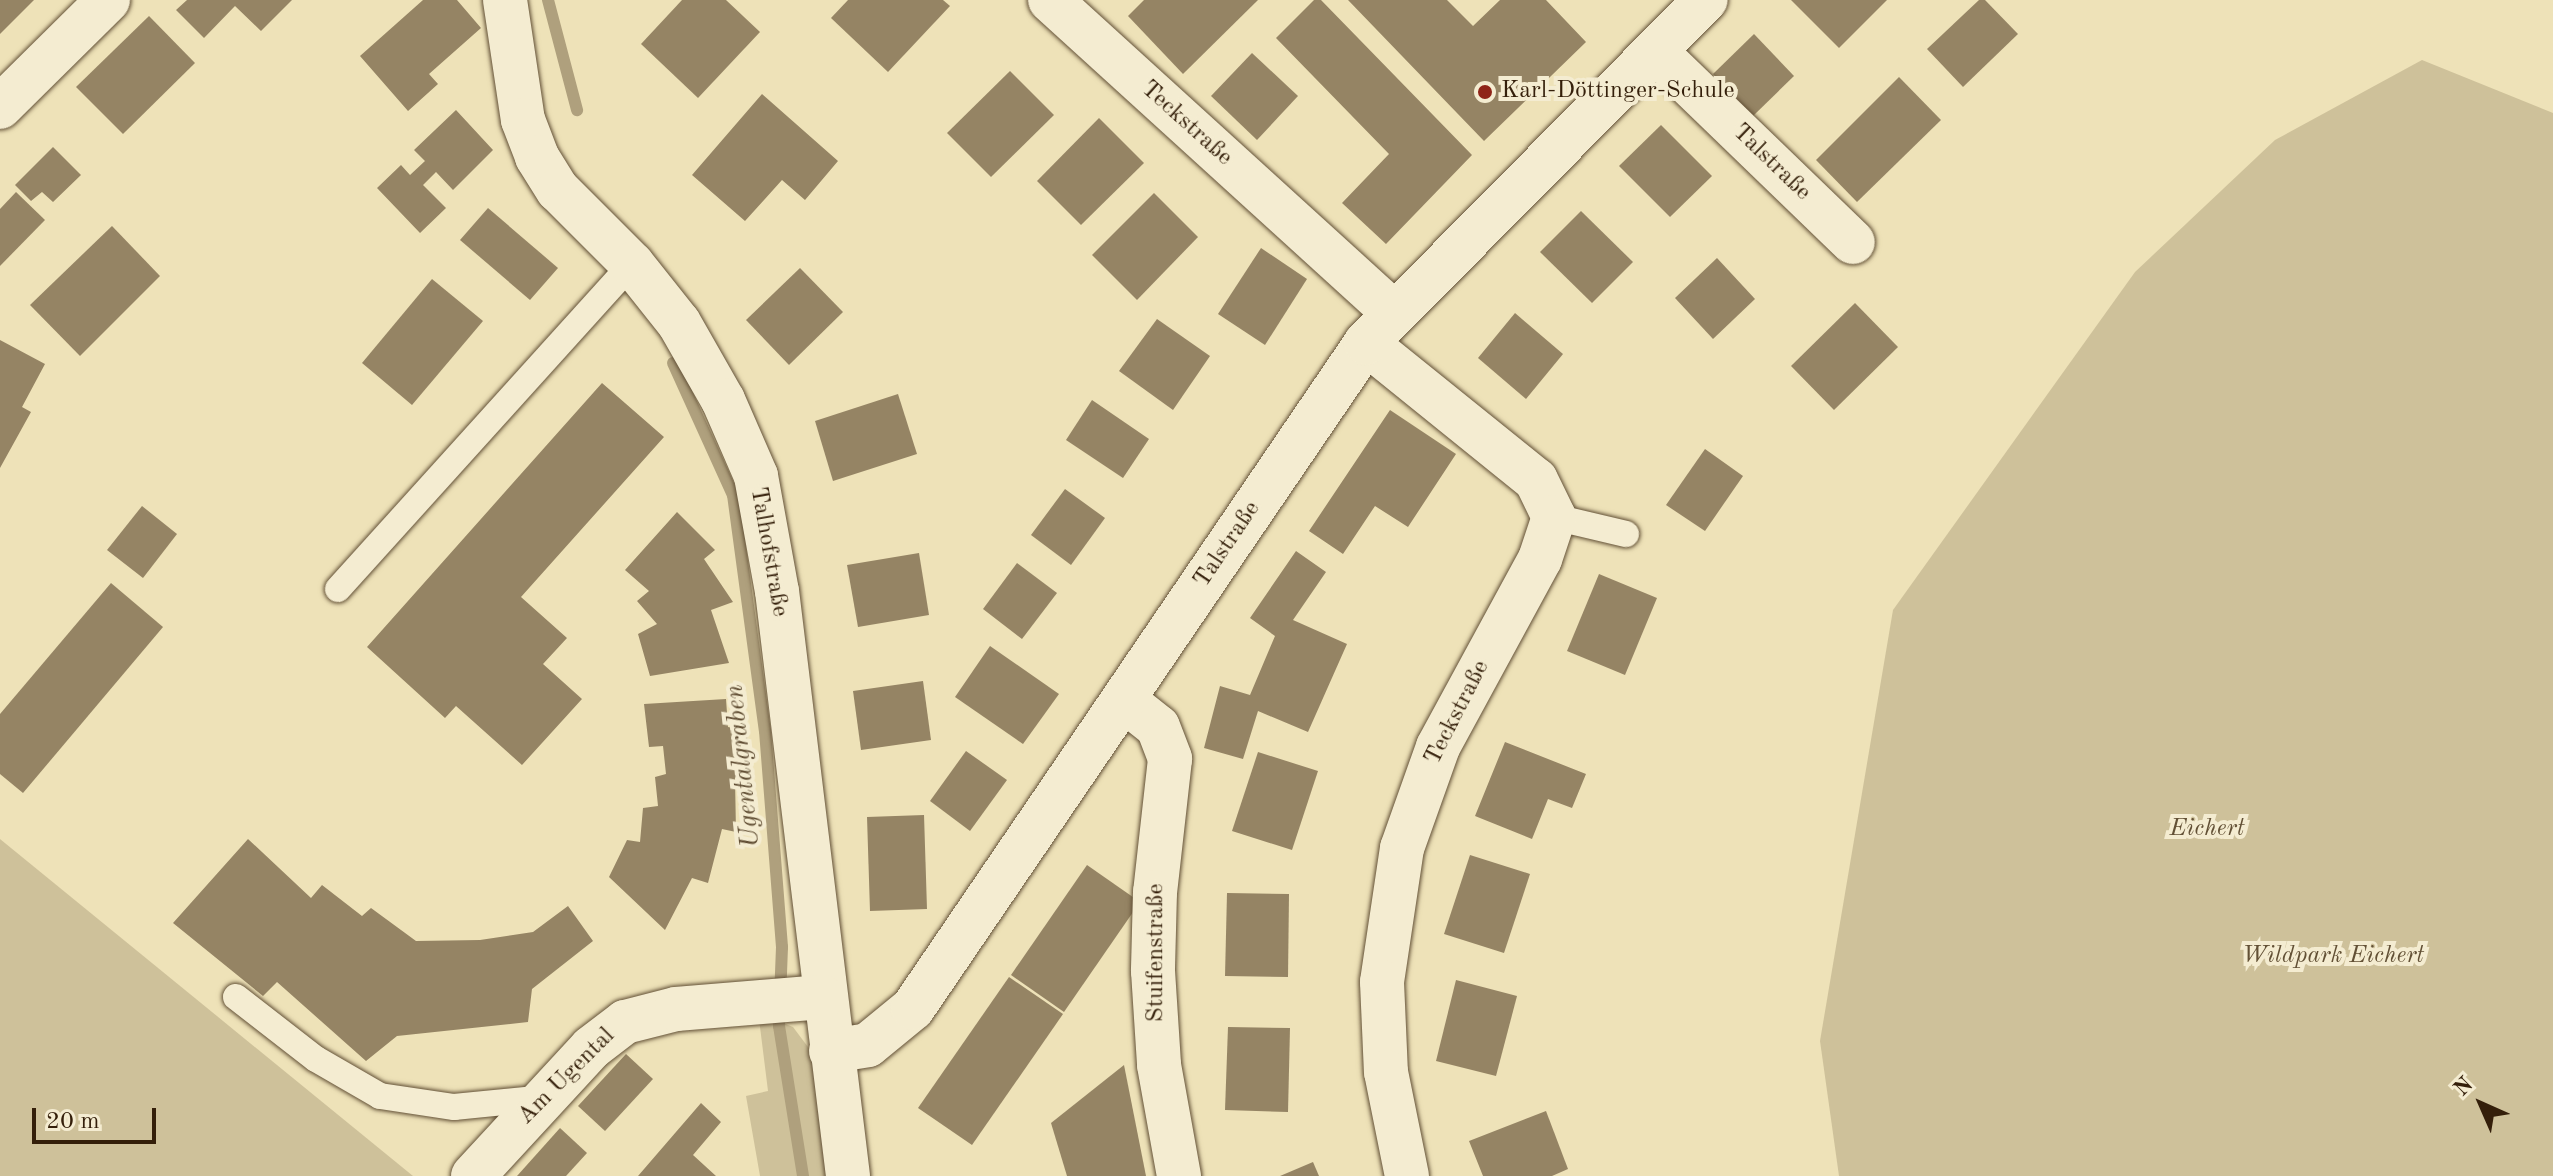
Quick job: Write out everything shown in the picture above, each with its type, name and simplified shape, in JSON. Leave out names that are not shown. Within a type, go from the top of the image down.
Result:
[{"type":"street","points":[[0,107],[108,0]]},
{"type":"street","name":"Talhofstraße","points":[[505,0],[529,141],[558,190],[632,264],[695,348],[756,476],[777,591],[812,997],[831,1051],[848,1176]]},
{"type":"street","name":"Teckstraße","points":[[1050,0],[1536,480],[1554,517],[1540,559],[1438,747],[1402,848],[1382,982],[1388,1086],[1407,1176]]},
{"type":"street","name":"Talstraße","points":[[831,1051],[876,1040],[913,1008],[1380,328],[1706,0]]},
{"type":"street","name":"Talstraße","points":[[1655,51],[1853,242]]},
{"type":"street","name":"Stuifenstraße","points":[[1124,700],[1158,727],[1170,759],[1155,892],[1153,971],[1159,1065],[1179,1176]]},
{"type":"street","name":"Am Ugental","points":[[473,1176],[608,1032],[625,1022],[660,1011],[812,997]]},
{"type":"lane","points":[[338,589],[632,264]]},
{"type":"lane","points":[[1554,517],[1626,534]]},
{"type":"lane","points":[[236,997],[316,1059],[380,1096],[454,1107],[544,1098]]},
{"type":"green space","name":"Eichert","points":[[2422,60],[2553,113],[2553,1176],[1839,1176],[1820,1041],[1893,610],[2135,272],[2275,140]]},
{"type":"green space","points":[[0,839],[413,1176],[0,1176]]},
{"type":"green space","points":[[771,1018],[793,1027],[811,1051],[832,1176],[760,1176],[746,1096],[768,1091],[759,1019]]},
{"type":"building","points":[[0,0],[34,0],[0,34]]},
{"type":"building","points":[[187,0],[292,0],[261,31],[235,6],[204,38],[176,10]]},
{"type":"building","points":[[423,0],[457,0],[481,28],[429,74],[438,84],[408,111],[360,56]]},
{"type":"building","points":[[682,0],[726,0],[760,32],[698,98],[641,44]]},
{"type":"building","points":[[848,0],[943,0],[950,6],[888,72],[831,18]]},
{"type":"building","points":[[1144,0],[1258,0],[1183,74],[1128,16]]},
{"type":"building","points":[[1314,0],[1321,0],[1472,155],[1386,244],[1342,203],[1389,154],[1276,38]]},
{"type":"building","name":"Karl-Döttinger-Schule","points":[[1348,0],[1447,0],[1473,26],[1500,0],[1546,0],[1586,42],[1484,141]]},
{"type":"building","points":[[1791,0],[1887,0],[1839,48]]},
{"type":"building","points":[[1979,0],[1985,0],[2018,34],[1963,87],[1927,49]]},
{"type":"building","points":[[149,16],[195,63],[123,134],[76,87]]},
{"type":"building","points":[[1754,34],[1794,76],[1753,116],[1713,74]]},
{"type":"building","points":[[1252,53],[1298,96],[1257,140],[1211,96]]},
{"type":"building","points":[[1010,71],[1054,115],[991,177],[947,133]]},
{"type":"building","points":[[1899,77],[1941,120],[1857,202],[1816,160]]},
{"type":"building","points":[[762,94],[838,161],[805,200],[782,180],[745,221],[692,175]]},
{"type":"building","points":[[456,110],[493,150],[453,190],[436,172],[423,185],[446,208],[420,233],[377,188],[401,165],[410,175],[425,161],[414,150]]},
{"type":"building","points":[[1099,118],[1144,163],[1081,225],[1037,181]]},
{"type":"building","points":[[1661,125],[1712,176],[1670,217],[1619,166]]},
{"type":"building","points":[[53,147],[81,175],[53,202],[42,192],[31,201],[15,185]]},
{"type":"building","points":[[16,192],[45,220],[0,266],[0,209]]},
{"type":"building","points":[[1154,193],[1198,237],[1137,300],[1092,255]]},
{"type":"building","points":[[488,208],[558,268],[530,300],[460,240]]},
{"type":"building","points":[[1581,211],[1633,262],[1592,303],[1540,252]]},
{"type":"building","points":[[112,226],[160,276],[80,356],[30,305]]},
{"type":"building","points":[[1261,248],[1307,279],[1265,345],[1218,314]]},
{"type":"building","points":[[1717,258],[1755,299],[1713,339],[1675,298]]},
{"type":"building","points":[[800,268],[843,312],[789,365],[746,320]]},
{"type":"building","points":[[432,279],[483,321],[412,405],[362,363]]},
{"type":"building","points":[[1855,303],[1898,347],[1834,410],[1791,366]]},
{"type":"building","points":[[1515,313],[1563,354],[1526,399],[1478,358]]},
{"type":"building","points":[[1157,319],[1210,356],[1173,410],[1119,371]]},
{"type":"building","points":[[0,340],[45,364],[22,407],[31,412],[0,468]]},
{"type":"building","points":[[602,383],[664,437],[521,597],[567,638],[543,664],[582,699],[522,765],[456,706],[445,718],[367,647]]},
{"type":"building","points":[[898,394],[917,454],[833,481],[815,421]]},
{"type":"building","points":[[1092,400],[1149,439],[1123,478],[1066,440]]},
{"type":"building","points":[[1390,410],[1456,454],[1408,527],[1375,506],[1343,554],[1309,531]]},
{"type":"building","points":[[1705,449],[1743,476],[1705,531],[1666,505]]},
{"type":"building","points":[[1065,489],[1105,518],[1071,565],[1031,535]]},
{"type":"building","points":[[142,506],[177,534],[143,578],[107,550]]},
{"type":"building","points":[[677,512],[715,550],[704,559],[733,602],[711,610],[729,663],[650,676],[638,634],[657,624],[637,601],[649,591],[625,570]]},
{"type":"building","points":[[1296,551],[1326,572],[1293,620],[1347,644],[1308,732],[1258,711],[1243,759],[1204,748],[1220,686],[1250,695],[1275,636],[1250,618]]},
{"type":"building","points":[[919,553],[929,615],[858,627],[847,565]]},
{"type":"building","points":[[1017,563],[1057,593],[1022,639],[983,609]]},
{"type":"building","points":[[1599,574],[1657,598],[1625,675],[1567,651]]},
{"type":"building","points":[[111,583],[163,627],[23,793],[0,774],[0,714]]},
{"type":"building","points":[[990,646],[1059,694],[1023,744],[955,697]]},
{"type":"building","points":[[923,681],[931,740],[861,750],[853,691]]},
{"type":"building","points":[[726,699],[728,727],[747,731],[748,778],[735,778],[736,832],[722,829],[708,883],[692,878],[665,930],[609,877],[627,840],[640,842],[643,808],[658,806],[655,777],[666,774],[663,746],[649,747],[644,704]]},
{"type":"building","points":[[1505,742],[1586,774],[1572,808],[1548,799],[1532,839],[1475,816]]},
{"type":"building","points":[[966,751],[1007,780],[970,831],[930,801]]},
{"type":"building","points":[[1258,752],[1318,771],[1292,850],[1232,831]]},
{"type":"building","points":[[924,815],[927,909],[870,911],[867,817]]},
{"type":"building","points":[[248,839],[311,898],[322,885],[362,916],[371,908],[416,941],[480,940],[533,932],[568,906],[593,941],[532,989],[528,1022],[397,1036],[366,1061],[277,982],[263,996],[173,923]]},
{"type":"building","points":[[1470,855],[1530,874],[1504,953],[1444,934]]},
{"type":"building","points":[[1087,865],[1140,902],[1064,1012],[1011,975]]},
{"type":"building","points":[[1227,893],[1289,894],[1288,977],[1225,976]]},
{"type":"building","points":[[1009,977],[1063,1014],[972,1145],[918,1108]]},
{"type":"building","points":[[1456,980],[1517,996],[1496,1076],[1436,1061]]},
{"type":"building","points":[[1228,1027],[1290,1028],[1288,1112],[1225,1110]]},
{"type":"building","points":[[626,1054],[653,1079],[605,1131],[578,1106]]},
{"type":"building","points":[[1124,1065],[1146,1176],[1067,1176],[1051,1123]]},
{"type":"building","points":[[701,1103],[721,1122],[693,1155],[716,1176],[638,1176]]},
{"type":"building","points":[[1546,1111],[1568,1169],[1552,1176],[1483,1176],[1469,1141]]},
{"type":"building","points":[[560,1128],[587,1153],[566,1176],[517,1176]]},
{"type":"building","points":[[1313,1162],[1319,1176],[1280,1176]]},
{"type":"waterway","name":"Ugentalgraben","points":[[548,0],[577,110]]},
{"type":"waterway","name":"Ugentalgraben","points":[[673,363],[733,495],[765,731],[782,947],[779,1026],[803,1176]]},
{"type":"place","name":"Karl-Döttinger-Schule","points":[[1485,92]]},
{"type":"park label","name":"Wildpark Eichert","points":[[2333,957]]}]
